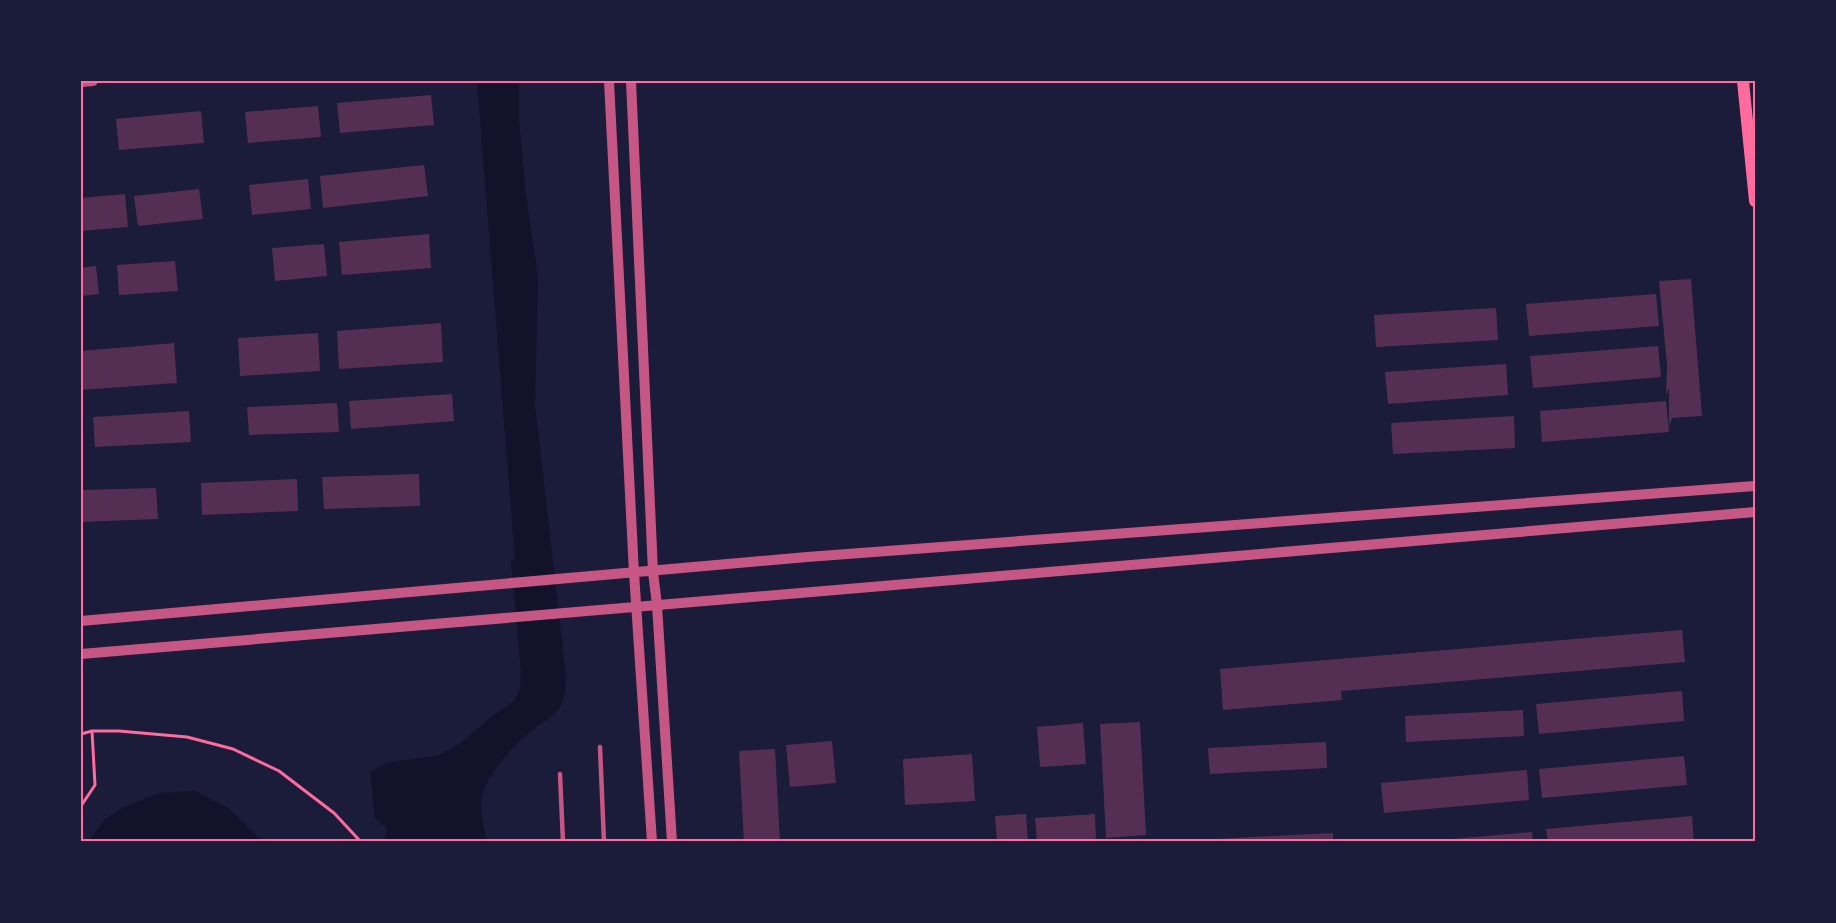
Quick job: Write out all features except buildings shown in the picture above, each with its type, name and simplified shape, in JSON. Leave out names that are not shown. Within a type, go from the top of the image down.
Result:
[{"type":"main road","points":[[1743,81],[1755,201]]},
{"type":"street","points":[[81,82],[93,81]]},
{"type":"street","points":[[609,81],[634,573],[652,842]]},
{"type":"street","points":[[631,81],[653,572],[672,842]]},
{"type":"street","points":[[81,621],[807,557],[1755,486]]},
{"type":"street","points":[[81,654],[1755,512]]},
{"type":"lane","points":[[600,747],[604,842]]},
{"type":"lane","points":[[560,774],[563,842]]},
{"type":"path","points":[[81,734],[92,731],[119,730],[187,737],[233,749],[279,771],[334,813],[361,842]]},
{"type":"path","points":[[81,806],[95,784],[92,731]]},
{"type":"shaded area","points":[[477,81],[519,81],[519,120],[526,196],[538,277],[535,405],[566,688],[558,710],[517,744],[489,779],[482,796],[481,807],[488,842],[384,842],[387,828],[375,818],[370,772],[389,762],[437,756],[461,743],[514,701],[520,689],[521,672],[511,561],[515,560]]},
{"type":"shaded area","points":[[196,791],[228,808],[257,836],[268,842],[88,842],[105,819],[124,807],[159,793]]}]
